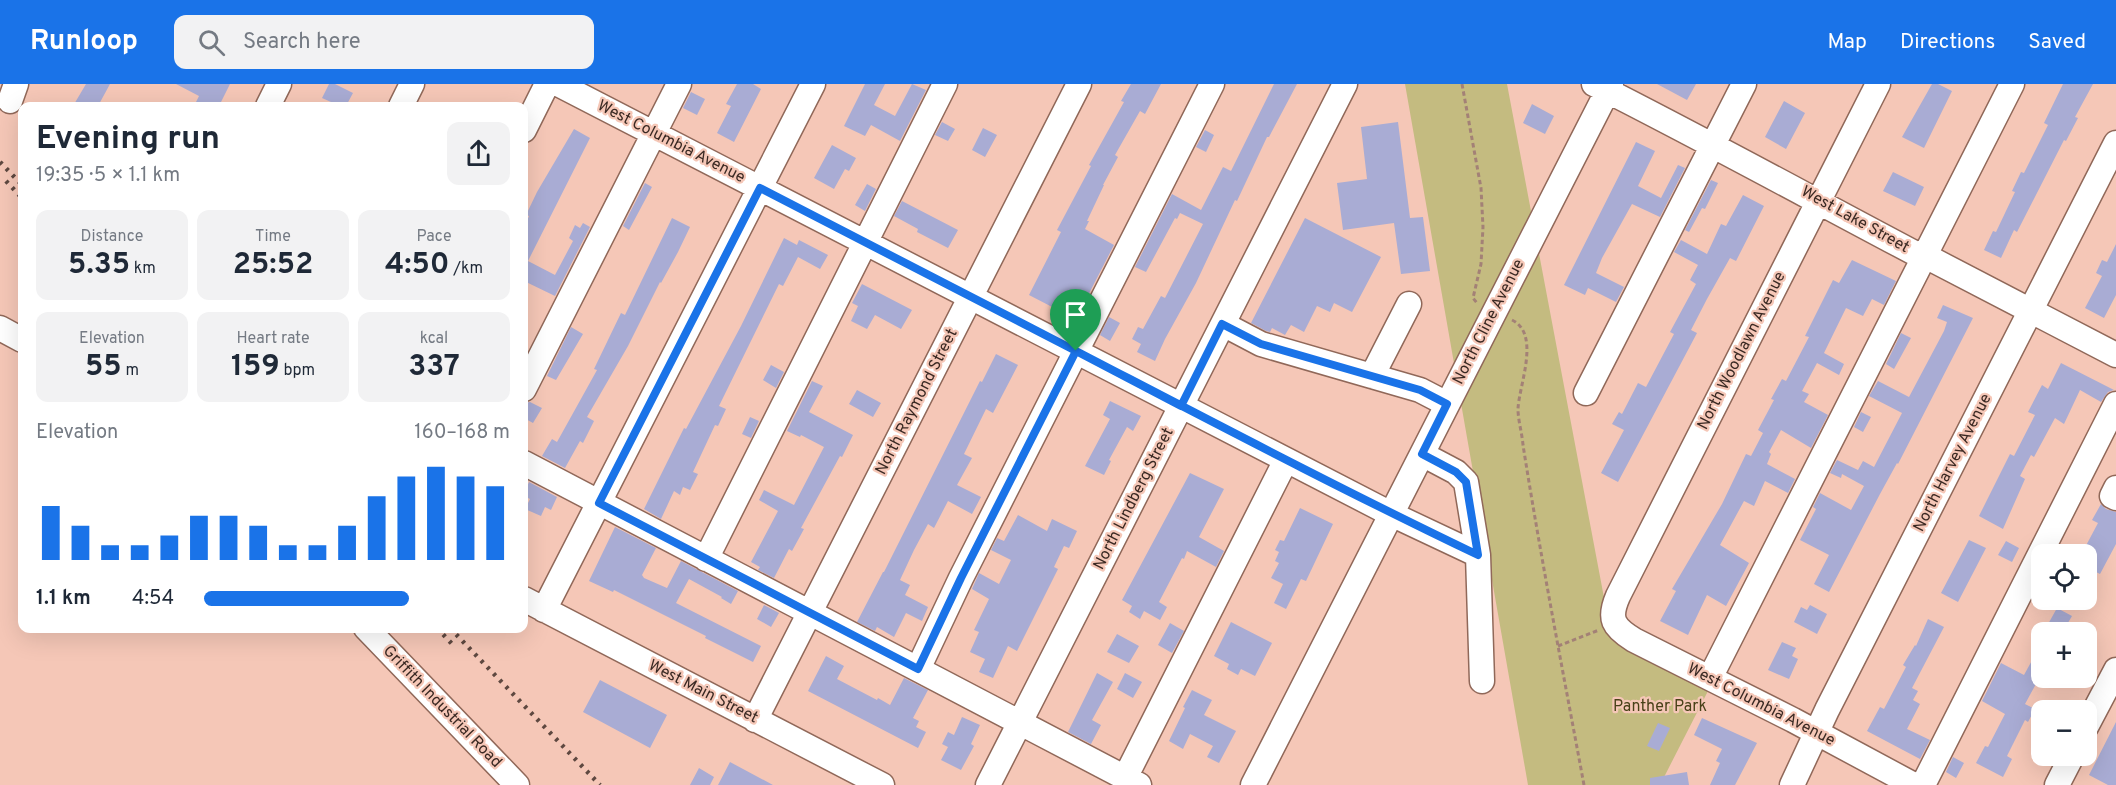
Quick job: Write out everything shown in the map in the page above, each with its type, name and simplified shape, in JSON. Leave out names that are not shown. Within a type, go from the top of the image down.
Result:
[{"type":"street","points":[[270,102],[279,84]]},
{"type":"street","points":[[528,122],[547,84]]},
{"type":"street","name":"West Columbia Avenue","points":[[558,84],[1391,514],[1478,555]]},
{"type":"street","points":[[528,380],[679,84]]},
{"type":"street","points":[[534,604],[599,503],[813,84]]},
{"type":"street","points":[[706,559],[945,84]]},
{"type":"street","name":"North Raymond Street","points":[[756,720],[1079,84]]},
{"type":"street","points":[[918,669],[961,578],[1212,84]]},
{"type":"street","name":"North Lindberg Street","points":[[988,785],[1345,84]]},
{"type":"street","points":[[1586,393],[1744,84]]},
{"type":"street","name":"North Woodlawn Avenue","points":[[1614,620],[1613,611],[1618,596],[1878,84]]},
{"type":"street","points":[[1710,678],[2012,84]]},
{"type":"street","name":"West Lake Street","points":[[1604,86],[1924,258],[2116,355]]},
{"type":"street","name":"North Cline Avenue","points":[[1253,785],[1422,454],[1604,86]]},
{"type":"street","name":"North Harvey Avenue","points":[[1792,785],[1816,733],[2116,143]]},
{"type":"street","points":[[1372,376],[1409,304]]},
{"type":"street","points":[[1222,324],[1261,344],[1420,390],[1447,404]]},
{"type":"street","points":[[0,328],[18,338]]},
{"type":"street","points":[[1923,785],[2116,404]]},
{"type":"street","points":[[1422,454],[1456,472],[1466,482],[1478,555],[1482,681]]},
{"type":"street","points":[[528,465],[1132,781],[1286,460]]},
{"type":"street","points":[[2116,488],[2112,496],[2116,498]]},
{"type":"street","name":"West Main Street","points":[[534,604],[882,785]]},
{"type":"street","name":"West Columbia Avenue","points":[[1614,620],[1620,630],[1634,640],[1914,785]]},
{"type":"street","name":"Griffith Industrial Road","points":[[371,633],[517,785]]},
{"type":"street","points":[[2097,706],[2116,670]]},
{"type":"street","points":[[2057,785],[2067,766]]},
{"type":"path","points":[[1462,84],[1481,188],[1484,227],[1481,264],[1473,298],[1476,303],[1483,306]]},
{"type":"path","points":[[1508,318],[1520,324],[1526,336],[1525,366],[1518,410],[1584,785]]},
{"type":"path","points":[[1558,646],[1592,633],[1614,620]]},
{"type":"green space","name":"Panther Park","points":[[1405,84],[1507,84],[1612,640],[1708,691],[1660,785],[1528,785]]},
{"type":"building","points":[[86,84],[110,84],[100,102],[75,102]]},
{"type":"building","points":[[176,84],[230,84],[221,102],[196,102],[199,96]]},
{"type":"building","points":[[329,84],[335,84],[353,93],[348,102],[331,102],[322,98]]},
{"type":"building","points":[[737,84],[753,84],[761,89],[734,142],[717,133],[731,106],[726,104]]},
{"type":"building","points":[[865,84],[885,84],[874,105],[895,116],[912,84],[926,90],[900,141],[871,125],[865,136],[844,126]]},
{"type":"building","points":[[1131,84],[1161,84],[1145,114],[1140,111],[1115,155],[1118,157],[1103,185],[1085,229],[1114,245],[1079,313],[1060,302],[1056,309],[1029,295],[1061,232],[1057,230],[1124,102],[1121,101]]},
{"type":"building","points":[[1274,84],[1297,84],[1267,137],[1155,361],[1137,352],[1141,344],[1132,339],[1138,327],[1143,329],[1161,296],[1165,298],[1203,224],[1180,213],[1177,219],[1175,218],[1146,272],[1135,267],[1172,194],[1201,210],[1223,167],[1231,171]]},
{"type":"building","points":[[1657,84],[1696,84],[1687,100]]},
{"type":"building","points":[[1932,84],[1938,84],[1952,91],[1924,148],[1902,137]]},
{"type":"building","points":[[2063,84],[2093,84],[2075,117],[2078,118],[2066,141],[2064,140],[2017,232],[2014,230],[2001,258],[1984,250],[1993,231],[1996,232],[2015,192],[2012,191],[2021,172],[2024,173],[2048,125],[2044,123]]},
{"type":"building","points":[[691,92],[705,99],[697,115],[683,108]]},
{"type":"building","points":[[1784,101],[1805,113],[1786,149],[1765,137]]},
{"type":"building","points":[[1532,104],[1554,116],[1545,134],[1523,123]]},
{"type":"building","points":[[942,122],[955,129],[948,141],[935,135]]},
{"type":"building","points":[[1398,122],[1410,218],[1423,217],[1430,271],[1401,274],[1394,223],[1343,230],[1337,183],[1367,179],[1361,127]]},
{"type":"building","points":[[983,128],[997,135],[985,157],[972,150]]},
{"type":"building","points":[[574,129],[590,138],[528,261],[528,211]]},
{"type":"building","points":[[1205,130],[1214,135],[1206,152],[1196,147]]},
{"type":"building","points":[[1636,142],[1655,151],[1638,186],[1661,198],[1678,165],[1685,168],[1660,217],[1632,204],[1602,258],[1596,273],[1624,287],[1616,302],[1588,288],[1585,295],[1564,285]]},
{"type":"building","points":[[832,145],[856,158],[849,171],[845,169],[834,189],[814,178]]},
{"type":"building","points":[[1893,172],[1924,187],[1915,206],[1883,191]]},
{"type":"building","points":[[1711,180],[1718,183],[1705,209],[1702,208],[1689,232],[1685,230]]},
{"type":"building","points":[[645,183],[652,187],[629,230],[623,226]]},
{"type":"building","points":[[867,184],[876,189],[865,211],[855,205]]},
{"type":"building","points":[[1743,195],[1764,206],[1736,261],[1730,258],[1707,299],[1691,330],[1697,333],[1618,482],[1601,473],[1624,430],[1612,424],[1619,412],[1622,414],[1638,383],[1646,387],[1674,334],[1670,332],[1696,284],[1690,280],[1698,265],[1674,252],[1681,240],[1707,254],[1721,224],[1726,226]]},
{"type":"building","points":[[902,201],[958,230],[948,248],[917,232],[918,229],[894,216]]},
{"type":"building","points":[[672,218],[690,227],[628,346],[587,417],[594,421],[583,443],[580,441],[565,468],[542,456],[552,439],[557,442],[597,370],[594,369],[621,313],[625,315]]},
{"type":"building","points":[[1305,218],[1381,257],[1352,312],[1334,303],[1330,312],[1317,306],[1304,332],[1291,325],[1285,335],[1272,328],[1270,332],[1266,331],[1251,323]]},
{"type":"building","points":[[583,223],[590,227],[555,296],[528,283],[528,261],[555,275],[573,241],[569,238],[575,225],[580,228]]},
{"type":"building","points":[[784,238],[797,245],[799,240],[828,255],[820,269],[798,257],[783,286],[779,284],[719,406],[726,409],[718,426],[715,425],[693,472],[698,474],[690,490],[683,487],[680,495],[674,491],[661,519],[644,509],[684,428],[686,429],[741,326]]},
{"type":"building","points":[[2116,244],[2116,295],[2104,318],[2085,308],[2102,276],[2096,273],[2102,260],[2107,262]]},
{"type":"building","points":[[1852,260],[1896,281],[1884,305],[1872,299],[1863,316],[1846,308],[1824,353],[1844,364],[1839,375],[1817,363],[1802,391],[1809,394],[1804,402],[1828,415],[1811,448],[1781,430],[1769,452],[1771,454],[1767,464],[1795,479],[1788,493],[1765,481],[1754,506],[1744,501],[1720,545],[1749,563],[1726,606],[1707,595],[1688,635],[1660,621],[1676,591],[1672,589],[1722,504],[1746,454],[1751,456],[1763,433],[1758,430],[1774,400],[1771,399],[1782,379],[1786,381],[1809,337],[1805,336],[1833,280],[1839,283]]},
{"type":"building","points":[[862,284],[912,310],[901,329],[875,315],[867,329],[851,321],[858,306],[852,303]]},
{"type":"building","points":[[1943,305],[1973,318],[1829,592],[1814,584],[1829,555],[1800,540],[1816,509],[1813,507],[1820,493],[1851,510],[1864,486],[1842,474],[1841,478],[1830,473],[1837,460],[1858,470],[1863,461],[1874,467],[1902,413],[1869,396],[1878,381],[1909,397],[1944,331],[1947,322],[1937,318]]},
{"type":"building","points":[[1109,317],[1120,323],[1110,341],[1100,335]]},
{"type":"building","points":[[571,327],[583,334],[556,380],[547,376]]},
{"type":"building","points":[[1901,333],[1911,338],[1894,369],[1886,364]]},
{"type":"building","points":[[996,354],[1018,365],[993,413],[986,409],[964,454],[972,458],[957,485],[981,497],[972,514],[948,501],[934,528],[928,524],[914,550],[900,580],[910,585],[905,595],[928,607],[922,621],[906,613],[894,637],[877,627],[875,631],[857,622]]},
{"type":"building","points":[[2061,363],[2114,390],[2108,392],[2101,402],[2080,390],[2064,424],[2055,418],[2034,457],[2031,455],[2020,476],[2025,479],[2003,529],[1979,516],[2010,454],[2014,456],[2035,415],[2028,412],[2042,385],[2048,389]]},
{"type":"building","points":[[771,365],[784,372],[776,388],[763,380]]},
{"type":"building","points":[[812,381],[823,386],[809,412],[853,435],[801,528],[804,529],[792,551],[789,549],[774,578],[758,570],[760,567],[751,562],[778,511],[759,500],[764,490],[794,505],[824,447],[801,435],[800,437],[787,431]]},
{"type":"building","points":[[857,390],[881,403],[873,417],[849,404]]},
{"type":"building","points":[[1110,401],[1141,416],[1133,431],[1127,427],[1109,460],[1111,461],[1104,475],[1085,466],[1110,419],[1103,415]]},
{"type":"building","points":[[528,402],[542,408],[533,423],[528,420]]},
{"type":"building","points":[[1861,412],[1871,417],[1863,432],[1854,427]]},
{"type":"building","points":[[750,417],[759,421],[751,438],[742,434]]},
{"type":"building","points":[[1190,473],[1224,489],[1199,537],[1224,551],[1216,567],[1187,551],[1159,602],[1167,607],[1160,620],[1144,611],[1140,619],[1129,612],[1132,606],[1122,600]]},
{"type":"building","points":[[529,482],[557,497],[551,510],[545,507],[541,516],[528,510],[530,499],[528,498]]},
{"type":"building","points":[[2101,504],[2106,509],[2116,512],[2116,544],[2100,574],[2097,572],[2097,544],[2087,544],[2098,523],[2092,520]]},
{"type":"building","points":[[1300,508],[1333,524],[1306,581],[1301,579],[1286,609],[1274,603],[1283,584],[1271,578],[1279,563],[1275,561],[1279,552],[1275,550],[1280,540],[1284,541]]},
{"type":"building","points":[[1018,515],[1047,531],[1052,519],[1077,531],[1069,548],[1064,546],[1054,567],[1058,569],[1017,651],[1008,646],[993,678],[979,672],[985,659],[970,652],[979,632],[974,630],[989,599],[972,589],[979,573],[999,584],[1011,560],[991,550],[997,538],[1004,541]]},
{"type":"building","points":[[615,527],[656,548],[642,575],[644,578],[667,588],[681,561],[738,591],[731,604],[689,579],[676,603],[761,646],[753,662],[614,590],[613,592],[589,581]]},
{"type":"building","points":[[1969,540],[1986,548],[1958,602],[1941,593]]},
{"type":"building","points":[[2006,541],[2019,548],[2012,562],[1998,555]]},
{"type":"building","points":[[764,605],[779,613],[771,627],[757,619]]},
{"type":"building","points":[[1810,605],[1827,614],[1817,634],[1794,622],[1801,607],[1807,610]]},
{"type":"building","points":[[2056,610],[2072,616],[2068,622],[2049,622]]},
{"type":"building","points":[[1928,619],[1944,627],[1912,688],[1918,691],[1913,700],[1920,704],[1907,729],[1930,740],[1920,759],[1867,731],[1880,707],[1884,709],[1906,667],[1903,665],[1916,646]]},
{"type":"building","points":[[1231,622],[1272,643],[1255,676],[1241,669],[1238,675],[1227,669],[1229,664],[1214,656]]},
{"type":"building","points":[[1170,623],[1184,631],[1172,653],[1158,645]]},
{"type":"building","points":[[1117,634],[1139,646],[1129,663],[1107,652]]},
{"type":"building","points":[[1782,642],[1796,648],[1792,656],[1798,659],[1789,679],[1768,670]]},
{"type":"building","points":[[826,656],[844,666],[837,679],[890,705],[904,678],[928,690],[913,718],[919,721],[916,727],[926,732],[918,748],[808,691]]},
{"type":"building","points":[[2031,662],[2031,688],[2034,688],[2025,704],[2031,707],[2031,716],[2028,722],[2025,720],[2007,756],[2012,759],[2003,777],[1976,763],[1985,746],[1988,747],[2005,714],[1982,701],[2001,663],[2024,675]]},
{"type":"building","points":[[1097,673],[1113,682],[1092,720],[1101,725],[1091,744],[1068,732]]},
{"type":"building","points":[[1125,673],[1142,682],[1133,698],[1117,689]]},
{"type":"building","points":[[600,680],[667,715],[650,748],[583,712]]},
{"type":"building","points":[[1192,690],[1212,700],[1204,715],[1236,731],[1219,763],[1207,757],[1213,746],[1190,734],[1183,749],[1169,741]]},
{"type":"building","points":[[962,717],[980,725],[971,744],[974,746],[961,770],[941,760],[948,747],[942,744],[948,732],[954,735]]},
{"type":"building","points":[[1702,718],[1757,743],[1735,785],[1710,785],[1720,763],[1716,761],[1722,749],[1694,735]]},
{"type":"building","points":[[2116,722],[2116,785],[2108,785],[2089,775],[2094,766],[2097,766],[2097,759]]},
{"type":"building","points":[[1658,723],[1670,728],[1659,751],[1647,746]]},
{"type":"building","points":[[1953,757],[1964,763],[1956,778],[1946,772]]},
{"type":"building","points":[[730,762],[773,785],[718,785]]},
{"type":"building","points":[[699,768],[714,777],[710,785],[690,785]]},
{"type":"building","points":[[1687,772],[1689,785],[1650,785],[1650,778]]},
{"type":"railway","points":[[0,162],[18,181]]},
{"type":"railway","points":[[6,181],[18,194]]},
{"type":"railway","points":[[442,633],[454,646]]},
{"type":"railway","points":[[455,633],[600,785]]},
{"type":"route","points":[[1076,351],[760,188],[599,503],[918,669],[941,618],[1076,351],[1181,406],[1391,514],[1478,555],[1466,482],[1456,472],[1422,454],[1447,404],[1420,390],[1261,344],[1222,324],[1181,406],[1128,378],[1076,351]]}]
